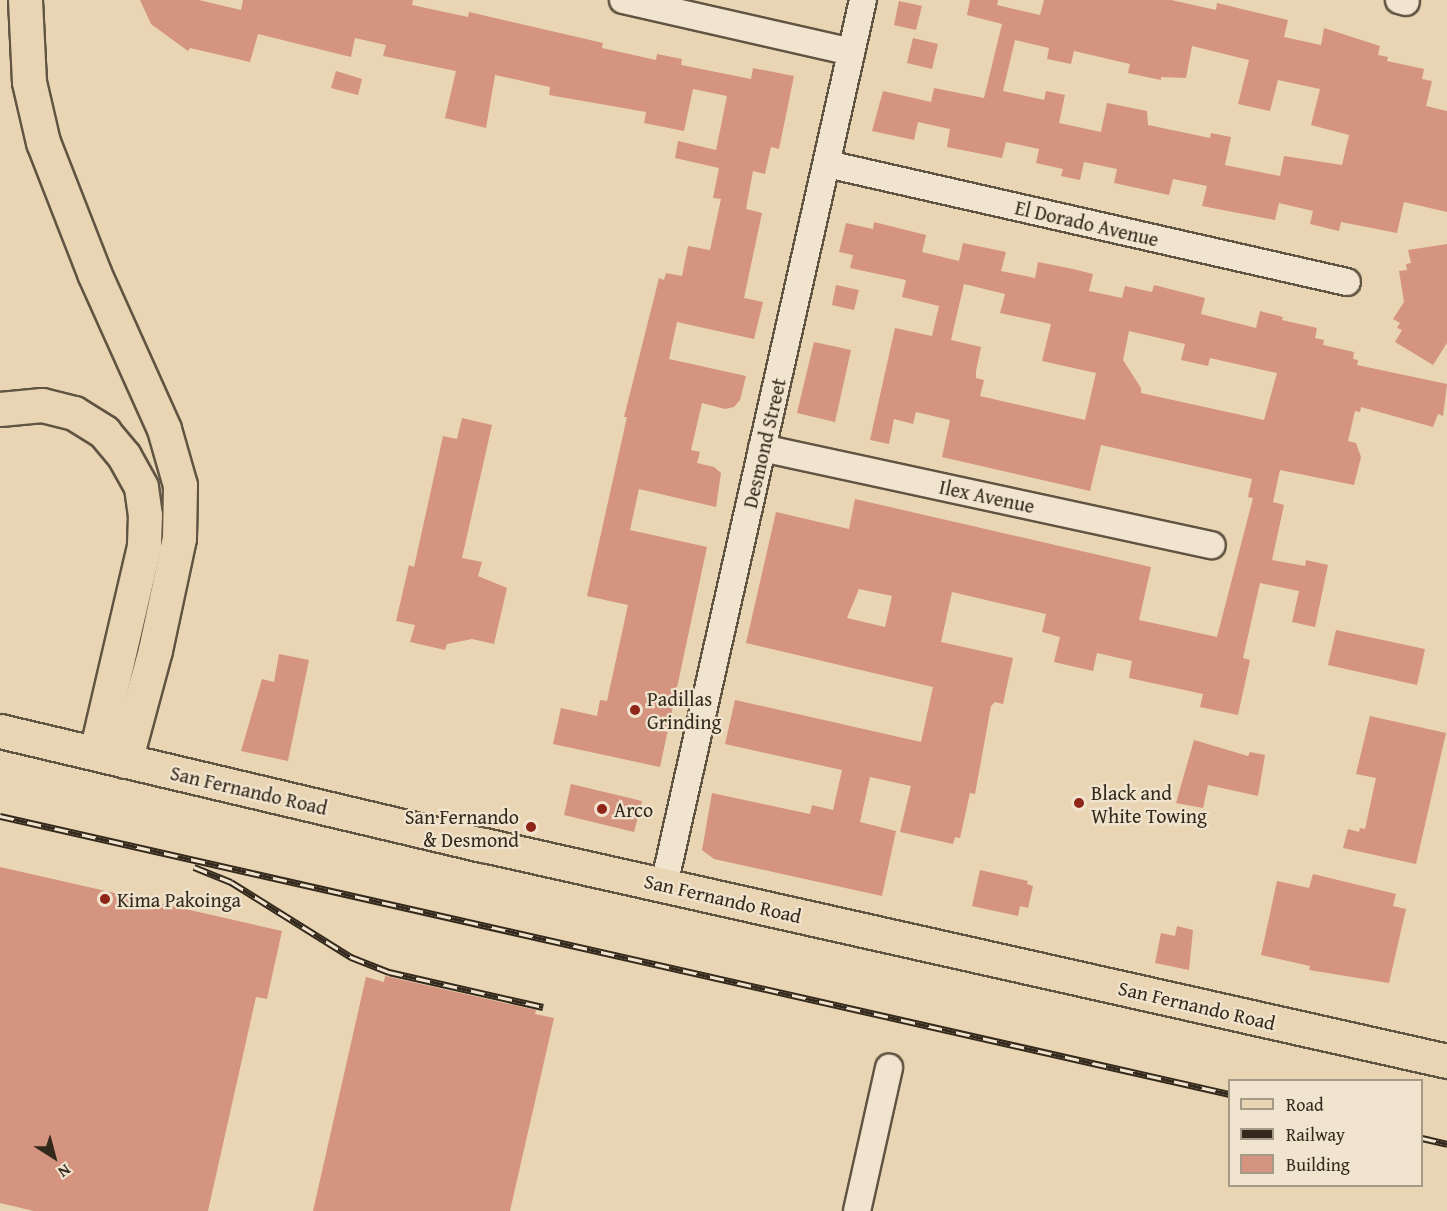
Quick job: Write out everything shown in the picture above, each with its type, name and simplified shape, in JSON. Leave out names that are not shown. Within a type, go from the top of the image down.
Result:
[{"type":"main road","points":[[25,0],[29,82],[43,142],[94,273],[164,429],[180,485],[178,538],[155,650],[111,757]]},
{"type":"main road","points":[[0,410],[42,405],[74,413],[104,432],[124,456],[141,487],[145,515],[144,546],[111,757]]},
{"type":"main road","name":"San Fernando Road","points":[[0,731],[664,885],[1447,1061]]},
{"type":"street","points":[[623,0],[851,52]]},
{"type":"street","name":"Desmond Street","points":[[664,885],[863,0]]},
{"type":"street","name":"El Dorado Avenue","points":[[826,164],[1347,282]]},
{"type":"street","name":"Ilex Avenue","points":[[762,448],[1212,545]]},
{"type":"street","points":[[857,1211],[889,1068]]},
{"type":"building","points":[[140,0],[199,0],[241,10],[243,0],[413,0],[412,5],[468,17],[469,12],[603,43],[602,48],[656,60],[657,54],[682,59],[681,65],[751,79],[753,68],[794,76],[779,149],[771,147],[765,174],[753,171],[746,209],[762,213],[744,298],[763,302],[754,339],[677,322],[669,359],[746,376],[740,400],[734,407],[725,409],[702,403],[691,450],[700,452],[697,463],[714,467],[721,473],[716,507],[639,489],[630,530],[707,547],[660,767],[553,744],[561,708],[597,716],[600,700],[607,701],[628,605],[587,596],[627,417],[624,417],[659,278],[664,280],[666,273],[682,276],[688,246],[710,250],[721,199],[713,198],[719,168],[675,158],[678,141],[716,150],[727,96],[693,89],[684,131],[644,123],[646,112],[549,95],[550,87],[495,75],[486,128],[445,118],[456,71],[383,56],[386,45],[355,38],[351,57],[258,34],[250,62],[190,48],[188,51],[151,24]]},
{"type":"building","points":[[970,0],[998,0],[997,5],[1040,15],[1044,0],[1171,0],[1216,10],[1217,3],[1288,20],[1284,37],[1321,45],[1324,28],[1380,46],[1378,55],[1388,57],[1387,61],[1424,69],[1422,79],[1432,81],[1426,106],[1447,111],[1447,212],[1404,202],[1397,233],[1341,222],[1339,231],[1310,224],[1313,211],[1279,203],[1275,220],[1202,206],[1207,186],[1173,179],[1169,195],[1114,183],[1117,169],[1084,162],[1080,180],[1061,176],[1063,169],[1036,163],[1039,149],[1006,142],[1002,158],[947,147],[950,129],[918,122],[914,140],[872,131],[883,91],[931,102],[934,88],[984,98],[1002,24],[967,15]],"holes":[[[1015,40],[1049,48],[1047,59],[1071,64],[1074,51],[1130,64],[1128,73],[1161,80],[1161,77],[1186,78],[1192,46],[1249,60],[1238,104],[1270,111],[1278,80],[1320,89],[1311,125],[1349,135],[1342,165],[1284,156],[1280,176],[1225,165],[1231,137],[1211,133],[1210,138],[1148,125],[1147,111],[1107,103],[1101,132],[1059,123],[1065,95],[1046,91],[1044,100],[1003,91]]]},
{"type":"building","points":[[899,1],[922,6],[916,30],[894,25]]},
{"type":"building","points":[[913,38],[938,44],[932,69],[907,63]]},
{"type":"building","points":[[336,71],[362,79],[358,95],[331,88]]},
{"type":"building","points":[[874,222],[926,235],[922,252],[959,261],[963,243],[1006,252],[1001,271],[1035,278],[1038,262],[1093,274],[1089,291],[1122,298],[1125,286],[1152,292],[1154,285],[1205,298],[1201,314],[1256,328],[1260,311],[1283,317],[1282,320],[1317,328],[1315,338],[1324,340],[1323,345],[1354,352],[1353,359],[1358,360],[1357,365],[1447,384],[1443,416],[1438,414],[1433,427],[1361,407],[1360,412],[1355,411],[1348,441],[1356,443],[1361,457],[1354,485],[1280,470],[1273,502],[1284,505],[1272,560],[1305,566],[1306,560],[1328,565],[1315,627],[1292,622],[1299,591],[1260,583],[1243,658],[1250,660],[1238,715],[1200,707],[1203,694],[1129,678],[1132,661],[1097,653],[1093,671],[1054,662],[1060,637],[1042,632],[1046,614],[952,592],[941,642],[1013,658],[1003,704],[995,702],[991,706],[975,794],[970,793],[960,838],[955,837],[953,844],[900,832],[911,786],[870,777],[860,822],[896,831],[882,896],[714,859],[702,850],[712,793],[810,814],[812,805],[833,810],[842,770],[725,744],[735,700],[921,742],[933,687],[746,643],[776,512],[849,529],[855,499],[1151,567],[1139,620],[1217,637],[1253,498],[1248,497],[1252,479],[1101,445],[1090,491],[942,457],[950,420],[916,412],[913,424],[894,419],[889,444],[870,440],[895,328],[932,336],[939,306],[902,297],[906,280],[850,268],[853,255],[839,252],[846,223],[873,229]],"holes":[[[964,284],[1005,294],[1000,313],[1051,324],[1042,361],[1096,373],[1085,420],[980,396],[984,380],[976,378],[976,371],[981,347],[951,340]],[[1129,331],[1185,344],[1181,360],[1208,366],[1210,358],[1277,373],[1264,420],[1141,393],[1141,388],[1123,360]],[[859,589],[892,596],[885,627],[847,618]]]},
{"type":"building","points":[[1447,244],[1447,343],[1433,365],[1395,342],[1402,330],[1397,328],[1400,323],[1393,319],[1404,302],[1399,271],[1407,270],[1406,264],[1411,263],[1408,250]]},
{"type":"building","points":[[836,285],[859,290],[854,310],[832,305]]},
{"type":"building","points":[[814,342],[851,350],[835,422],[797,413]]},
{"type":"building","points":[[462,418],[492,425],[462,558],[482,562],[478,576],[507,588],[494,644],[472,639],[447,644],[445,650],[410,642],[415,625],[396,621],[409,565],[414,567],[443,436],[457,439]]},
{"type":"building","points":[[1336,630],[1425,649],[1417,685],[1328,665]]},
{"type":"building","points":[[279,654],[309,660],[288,761],[241,751],[262,679],[274,682]]},
{"type":"building","points":[[1370,716],[1446,733],[1416,864],[1343,848],[1348,829],[1359,832],[1360,828],[1365,829],[1376,778],[1356,774]]},
{"type":"building","points":[[1194,740],[1248,756],[1250,752],[1265,755],[1258,796],[1208,785],[1203,808],[1176,803]]},
{"type":"building","points":[[571,784],[642,801],[634,832],[564,815]]},
{"type":"building","points":[[0,867],[282,931],[267,999],[256,997],[208,1211],[34,1211],[0,1203]]},
{"type":"building","points":[[980,870],[1028,881],[1027,884],[1033,886],[1028,908],[1020,906],[1018,916],[972,906]]},
{"type":"building","points":[[1313,874],[1396,894],[1393,906],[1406,909],[1389,983],[1309,970],[1310,966],[1261,955],[1277,881],[1309,888]]},
{"type":"building","points":[[1177,926],[1193,930],[1189,970],[1155,963],[1161,933],[1175,936]]},
{"type":"building","points":[[385,976],[536,1010],[535,1014],[554,1018],[510,1211],[313,1211],[366,977],[384,982]]},
{"type":"railway","points":[[0,816],[1228,1094]]},
{"type":"railway","points":[[194,867],[231,882],[351,957],[389,972],[543,1007]]},
{"type":"railway","points":[[1423,1138],[1447,1144]]},
{"type":"place","name":"Padillas Grinding","points":[[635,710]]},
{"type":"place","name":"Black and White Towing","points":[[1079,803]]},
{"type":"place","name":"Arco","points":[[602,809]]},
{"type":"place","name":"San Fernando & Desmond","points":[[531,827]]},
{"type":"place","name":"Kima Pakoinga","points":[[105,899]]}]
